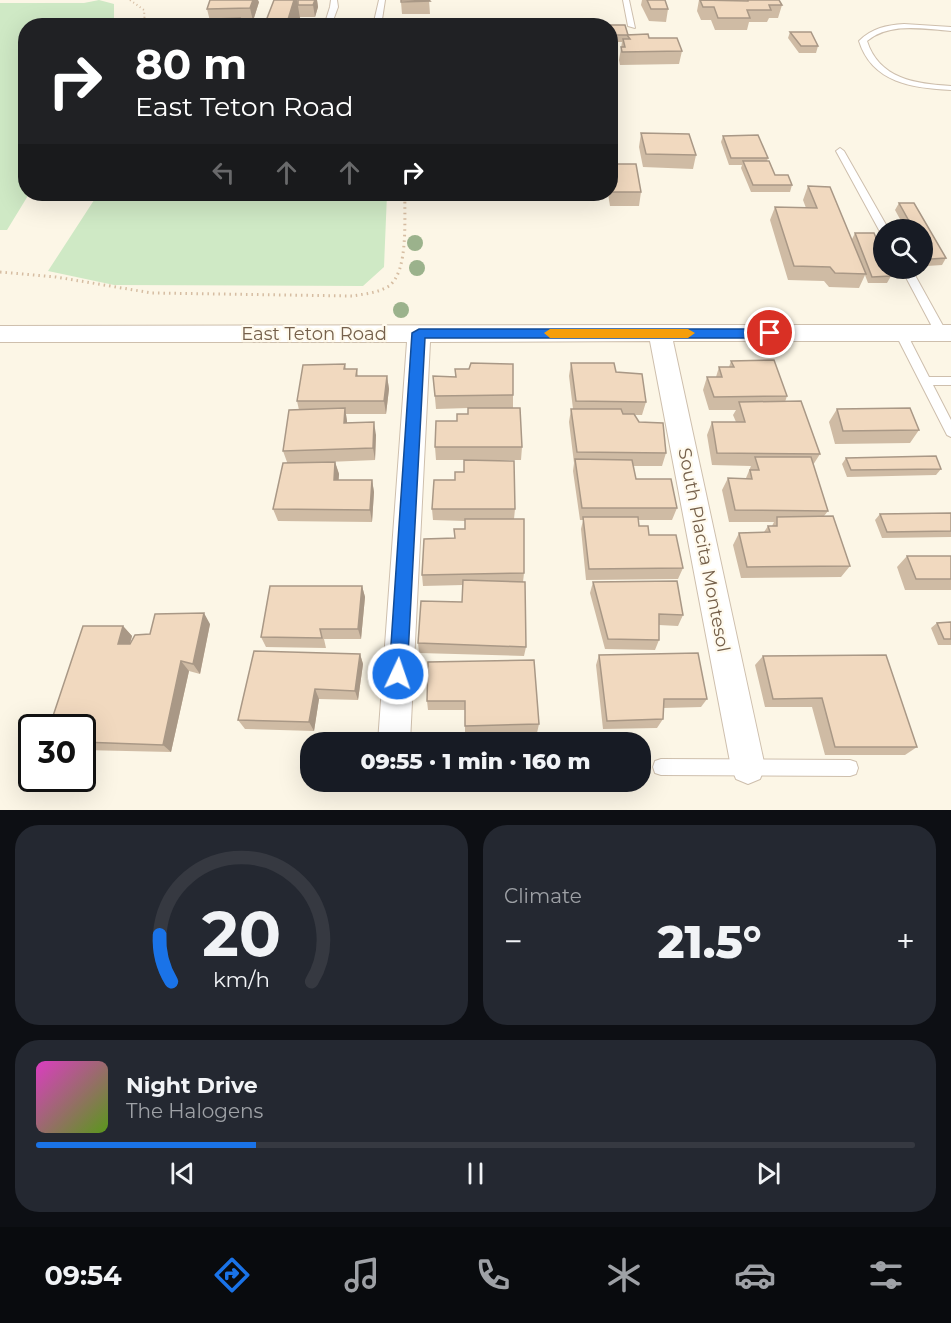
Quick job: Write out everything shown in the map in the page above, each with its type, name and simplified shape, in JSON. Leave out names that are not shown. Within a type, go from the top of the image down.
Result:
[{"type":"street","points":[[395,732],[419,333]]},
{"type":"street","name":"South Placita Montesol","points":[[660,333],[748,767]]},
{"type":"street","name":"East Teton Road","points":[[0,334],[946,333]]},
{"type":"lane","points":[[330,18],[334,0]]},
{"type":"lane","points":[[379,18],[382,0]]},
{"type":"lane","points":[[626,0],[632,26]]},
{"type":"lane","points":[[951,29],[881,29],[870,33],[863,41],[865,52],[871,62],[882,70],[919,85],[951,88]]},
{"type":"lane","points":[[840,151],[878,219]]},
{"type":"lane","points":[[913,279],[946,333]]},
{"type":"lane","points":[[902,333],[951,432]]},
{"type":"lane","points":[[926,381],[951,381]]},
{"type":"lane","points":[[661,767],[850,768]]},
{"type":"path","points":[[130,0],[144,10],[144,18]]},
{"type":"path","points":[[0,272],[56,277],[152,293],[352,296],[378,291],[393,283],[401,265],[405,201]]},
{"type":"green space","points":[[99,0],[114,4],[114,18],[18,18],[18,201],[25,201],[7,230],[0,230],[0,3],[84,3]]},
{"type":"green space","points":[[93,201],[387,201],[384,267],[363,286],[114,285],[48,271]]},
{"type":"building","points":[[210,0],[253,0],[250,8],[207,9]]},
{"type":"building","points":[[274,0],[294,0],[288,18],[267,18]]},
{"type":"building","points":[[298,0],[315,0],[313,5],[298,5]]},
{"type":"building","points":[[401,0],[429,0],[430,1],[401,2]]},
{"type":"building","points":[[647,0],[665,0],[668,9],[651,9]]},
{"type":"building","points":[[700,0],[779,0],[782,5],[769,5],[771,10],[747,10],[750,18],[718,18],[714,7],[703,7]]},
{"type":"building","points":[[618,25],[625,25],[628,35],[618,35]]},
{"type":"building","points":[[790,32],[811,32],[818,46],[801,46]]},
{"type":"building","points":[[648,34],[649,38],[677,38],[682,51],[622,52],[621,47],[625,47],[623,39],[630,39],[627,35]]},
{"type":"building","points":[[641,133],[689,134],[696,155],[646,154]]},
{"type":"building","points":[[758,135],[768,158],[731,158],[723,136]]},
{"type":"building","points":[[743,161],[769,161],[775,175],[788,175],[792,185],[753,185]]},
{"type":"building","points":[[618,164],[636,164],[641,192],[618,192]]},
{"type":"building","points":[[808,186],[830,187],[866,274],[835,273],[830,267],[794,266],[775,207],[817,208]]},
{"type":"building","points":[[899,203],[914,203],[923,219],[908,219]]},
{"type":"building","points":[[855,233],[873,233],[872,277]]},
{"type":"building","points":[[933,236],[946,258],[933,259]]},
{"type":"building","points":[[774,360],[787,396],[714,397],[707,377],[722,377],[719,367],[734,367],[731,361]]},
{"type":"building","points":[[471,363],[513,364],[513,395],[435,396],[433,376],[456,377],[455,369],[469,369]]},
{"type":"building","points":[[571,363],[614,363],[616,372],[642,374],[646,402],[576,401]]},
{"type":"building","points":[[345,364],[344,369],[357,369],[356,376],[387,376],[384,401],[297,401],[303,365]]},
{"type":"building","points":[[801,401],[820,454],[717,453],[712,422],[745,422],[739,402]]},
{"type":"building","points":[[345,408],[344,423],[374,422],[373,448],[283,451],[289,410]]},
{"type":"building","points":[[468,408],[520,408],[522,447],[435,447],[436,421],[457,421],[457,414],[468,414]]},
{"type":"building","points":[[910,408],[919,430],[843,431],[837,409]]},
{"type":"building","points":[[571,409],[621,409],[623,414],[634,414],[639,422],[663,423],[666,453],[577,452]]},
{"type":"building","points":[[936,456],[941,469],[851,470],[846,458]]},
{"type":"building","points":[[755,457],[811,457],[828,511],[735,510],[728,478],[752,479],[750,470],[759,470]]},
{"type":"building","points":[[575,459],[632,460],[636,479],[671,479],[677,508],[582,508]]},
{"type":"building","points":[[464,460],[514,461],[515,509],[432,509],[434,480],[455,480],[455,472],[464,472]]},
{"type":"building","points":[[335,462],[334,480],[372,480],[370,510],[273,509],[283,463]]},
{"type":"building","points":[[951,513],[951,531],[887,532],[880,514]]},
{"type":"building","points":[[833,516],[850,566],[747,567],[739,533],[770,532],[768,526],[777,526],[777,517]]},
{"type":"building","points":[[583,517],[638,517],[639,526],[648,526],[649,535],[676,535],[683,568],[589,569]]},
{"type":"building","points":[[465,519],[524,519],[524,573],[422,575],[424,539],[455,538],[454,529],[465,529]]},
{"type":"building","points":[[907,556],[951,556],[951,579],[916,579]]},
{"type":"building","points":[[463,580],[525,582],[526,647],[418,643],[421,601],[462,602]]},
{"type":"building","points":[[677,581],[683,615],[659,614],[659,640],[608,639],[593,582]]},
{"type":"building","points":[[270,586],[362,586],[358,629],[320,629],[322,638],[261,637]]},
{"type":"building","points":[[204,613],[193,664],[181,661],[163,745],[96,743],[96,714],[54,714],[83,626],[123,626],[118,644],[130,644],[135,635],[150,634],[155,614]]},
{"type":"building","points":[[951,622],[951,639],[944,639],[937,623]]},
{"type":"building","points":[[254,651],[360,654],[355,691],[315,689],[309,722],[238,720]]},
{"type":"building","points":[[698,653],[707,699],[664,699],[663,719],[607,721],[599,655]]},
{"type":"building","points":[[886,655],[917,747],[835,747],[822,698],[773,699],[763,656]]},
{"type":"building","points":[[534,660],[539,724],[465,726],[465,701],[427,701],[428,662]]},
{"type":"slow traffic","points":[[550,333],[688,333]]},
{"type":"route","points":[[398,674],[419,333],[770,333]]}]
